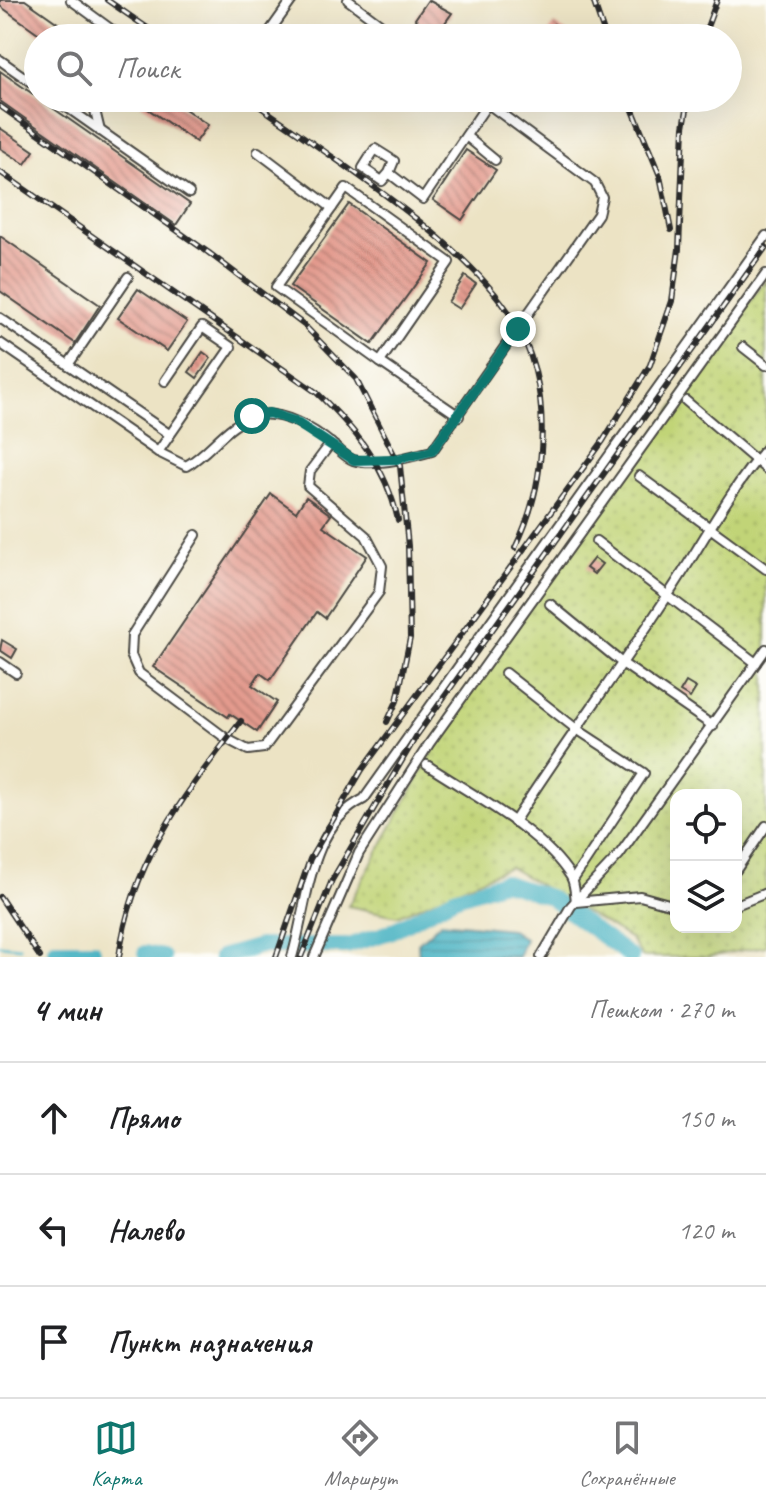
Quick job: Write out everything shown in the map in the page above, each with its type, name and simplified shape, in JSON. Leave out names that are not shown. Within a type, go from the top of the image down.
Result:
[{"type":"street","points":[[71,0],[104,24]]},
{"type":"street","points":[[275,24],[292,0]]},
{"type":"street","points":[[348,0],[380,24]]},
{"type":"street","points":[[0,60],[24,77]]},
{"type":"street","points":[[73,112],[189,193]]},
{"type":"street","points":[[95,112],[100,131]]},
{"type":"street","points":[[389,173],[423,199],[466,136],[478,112]]},
{"type":"street","points":[[0,343],[158,452],[186,466],[201,457],[232,427],[252,416],[269,413],[294,421],[354,460],[432,451],[598,214],[602,197],[595,183],[499,112]]},
{"type":"street","points":[[466,136],[495,160]]},
{"type":"street","points":[[258,152],[332,208]]},
{"type":"street","points":[[380,362],[449,262],[346,188],[276,287],[380,362],[459,416]]},
{"type":"street","points":[[292,957],[303,921],[311,867],[345,808],[364,799],[766,236]]},
{"type":"street","points":[[314,957],[359,853],[429,744],[766,274]]},
{"type":"street","points":[[68,365],[128,277]]},
{"type":"street","points":[[0,318],[169,434]]},
{"type":"street","points":[[158,452],[231,347],[202,327],[165,381]]},
{"type":"street","points":[[743,347],[766,365]]},
{"type":"street","points":[[686,401],[766,469]]},
{"type":"street","points":[[196,535],[132,635],[131,655],[139,673],[227,739],[248,750],[264,748],[379,592],[382,566],[366,536],[308,486],[310,471],[331,443]]},
{"type":"street","points":[[514,822],[575,728],[667,597],[730,493],[766,448]]},
{"type":"street","points":[[639,476],[766,569]]},
{"type":"street","points":[[596,541],[756,663]]},
{"type":"street","points":[[550,604],[622,663],[713,726]]},
{"type":"street","points":[[541,957],[561,921],[619,855],[766,649]]},
{"type":"street","points":[[0,662],[16,673]]},
{"type":"street","points":[[505,673],[575,728],[644,773],[573,880]]},
{"type":"street","points":[[427,765],[514,822],[554,855],[573,880],[574,904]]},
{"type":"street","points":[[742,861],[766,826]]},
{"type":"street","points":[[742,903],[766,893]]},
{"type":"street","points":[[574,904],[640,896],[670,904]]},
{"type":"green space","points":[[766,280],[766,946],[707,957],[642,957],[631,939],[509,867],[397,916],[348,906],[462,699]]},
{"type":"water","points":[[441,922],[510,929],[525,939],[518,957],[419,957],[418,943]]},
{"type":"building","points":[[0,0],[25,0],[59,24],[25,24],[0,6]]},
{"type":"building","points":[[428,0],[452,13],[444,24],[422,24],[415,19]]},
{"type":"building","points":[[0,71],[24,88],[24,112],[59,112],[190,204],[176,225],[0,101]]},
{"type":"building","points":[[152,112],[189,112],[208,125],[196,142]]},
{"type":"building","points":[[0,128],[34,151],[25,164],[0,148]]},
{"type":"building","points":[[466,150],[496,170],[462,220],[433,200]]},
{"type":"building","points":[[349,204],[431,263],[372,344],[290,286]]},
{"type":"building","points":[[0,236],[100,305],[75,343],[0,291]]},
{"type":"building","points":[[465,276],[476,284],[459,309],[448,302]]},
{"type":"building","points":[[138,289],[187,322],[167,351],[118,318]]},
{"type":"building","points":[[203,352],[211,358],[197,378],[189,372]]},
{"type":"building","points":[[271,494],[296,512],[306,497],[331,515],[323,526],[367,556],[325,618],[317,612],[270,680],[260,673],[252,685],[277,702],[257,732],[230,714],[228,717],[153,667]]},
{"type":"building","points":[[594,558],[602,564],[594,574],[586,568]]},
{"type":"building","points":[[2,640],[17,649],[12,658],[0,650]]},
{"type":"building","points":[[686,682],[696,688],[690,698],[680,692]]},
{"type":"waterway","points":[[221,957],[260,946],[347,946],[390,932],[454,898],[503,882],[549,897],[631,957]]},
{"type":"waterway","points":[[0,945],[20,947]]},
{"type":"waterway","points":[[55,950],[93,950]]},
{"type":"waterway","points":[[145,953],[163,957]]},
{"type":"railway","points":[[107,0],[142,24]]},
{"type":"railway","points":[[593,0],[601,24]]},
{"type":"railway","points":[[708,24],[717,0]]},
{"type":"railway","points":[[0,106],[209,253],[304,325],[356,379],[400,466],[408,546],[410,638],[397,701],[387,722]]},
{"type":"railway","points":[[268,112],[353,171],[428,229],[491,289],[513,319],[535,373],[542,433],[534,494],[515,548]]},
{"type":"railway","points":[[634,112],[660,176],[671,230]]},
{"type":"railway","points":[[276,957],[310,859],[362,770],[603,441],[650,365],[672,301],[679,249],[687,112]]},
{"type":"railway","points":[[0,172],[316,392],[344,420],[367,450],[386,482],[398,520]]},
{"type":"railway","points":[[301,957],[332,880],[417,735],[766,247]]},
{"type":"railway","points":[[119,957],[135,890],[148,860],[180,803],[241,721]]},
{"type":"railway","points":[[0,897],[40,957]]},
{"type":"route","points":[[252,416],[269,413],[294,421],[354,460],[397,459],[432,451],[441,443],[518,329]]}]
